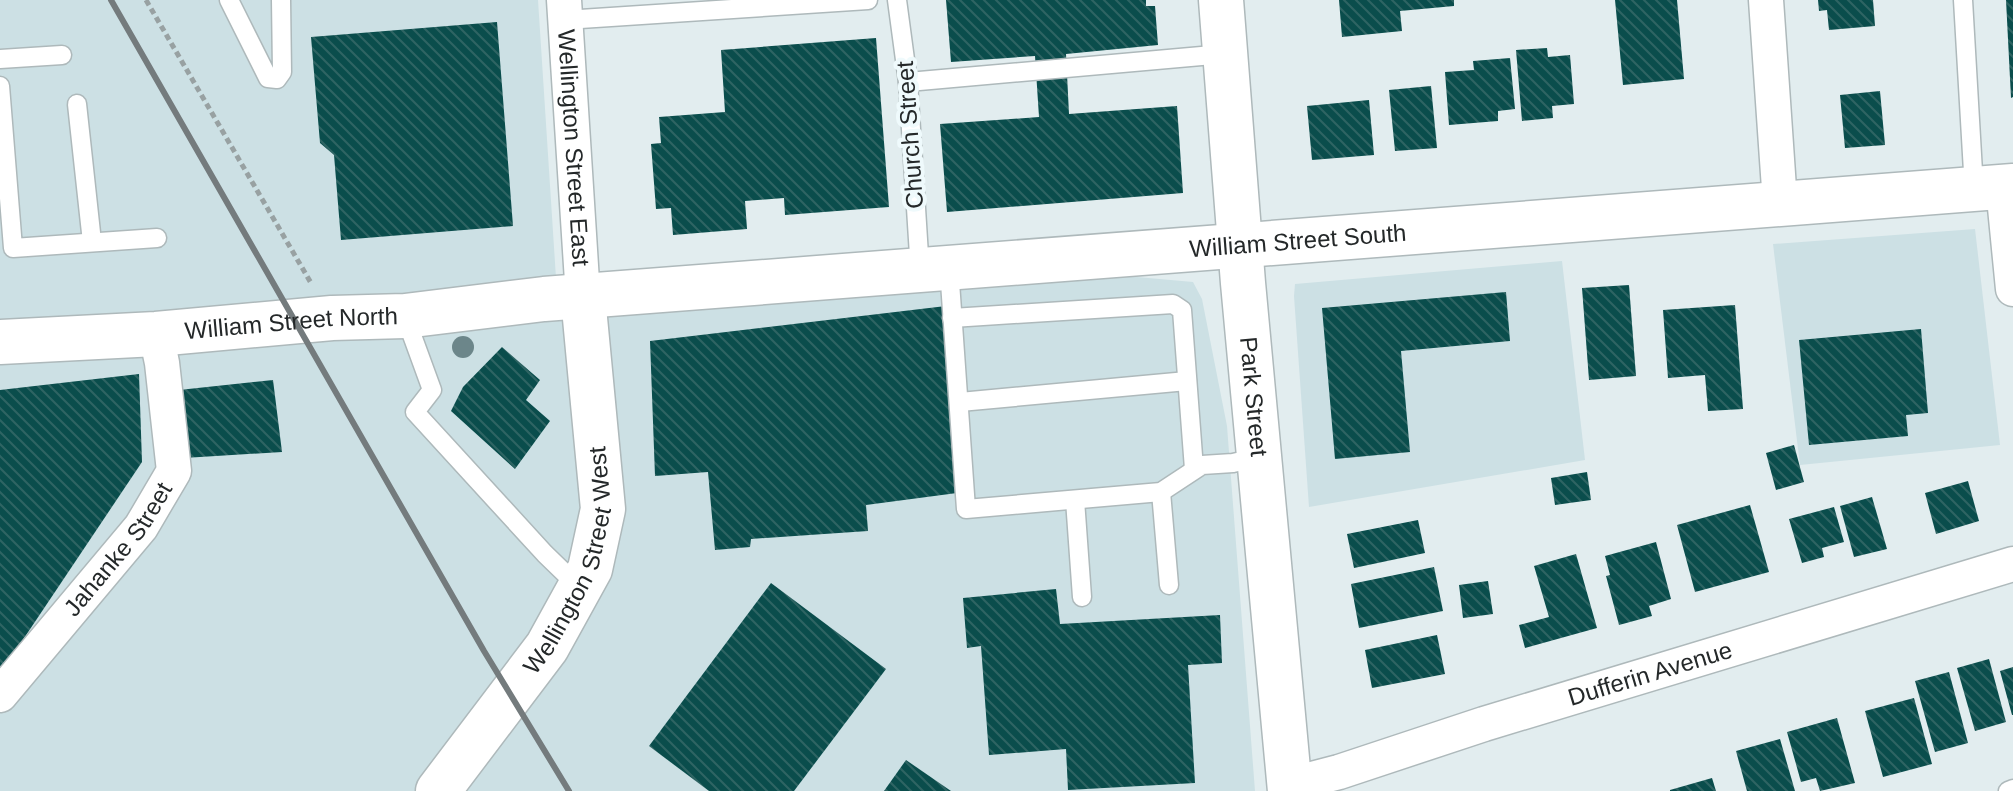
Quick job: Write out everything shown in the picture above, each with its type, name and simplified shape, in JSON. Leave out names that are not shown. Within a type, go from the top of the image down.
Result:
[{"type":"street","name":"Park Street","points":[[1221,0],[1289,788]]},
{"type":"street","points":[[1766,0],[1780,203]]},
{"type":"street","name":"Wellington Street East","points":[[565,10],[583,297]]},
{"type":"street","points":[[1997,187],[2013,289]]},
{"type":"street","name":"William Street South","points":[[583,297],[1240,246],[1280,240],[1436,232],[1997,187]]},
{"type":"street","name":"William Street North","points":[[0,342],[156,334],[332,318],[405,316],[583,297]]},
{"type":"street","name":"Wellington Street West","points":[[438,791],[547,647],[590,569],[603,509],[583,297]]},
{"type":"street","name":"Jahanke Street","points":[[0,695],[141,527],[174,471],[156,334]]},
{"type":"street","name":"Dufferin Avenue","points":[[1289,788],[1484,724],[2013,564]]},
{"type":"lane","points":[[229,0],[268,78],[277,79],[282,72],[281,0]]},
{"type":"lane","points":[[565,10],[868,0]]},
{"type":"lane","name":"Church Street","points":[[897,0],[935,270],[952,318],[966,509],[1075,500]]},
{"type":"lane","points":[[1963,0],[1997,187]]},
{"type":"lane","points":[[908,82],[1224,54]]},
{"type":"lane","points":[[0,59],[62,55]]},
{"type":"lane","points":[[0,86],[13,248],[157,238]]},
{"type":"lane","points":[[77,104],[92,242]]},
{"type":"lane","points":[[952,318],[1173,304],[1182,310],[1194,469]]},
{"type":"lane","points":[[405,316],[432,390],[415,412],[581,589]]},
{"type":"lane","points":[[960,402],[1187,381]]},
{"type":"lane","points":[[1082,597],[1075,500],[1161,492],[1202,465],[1259,457]]},
{"type":"lane","points":[[1161,492],[1169,585]]},
{"type":"path","points":[[146,0],[332,318]]},
{"type":"shaded area","points":[[0,0],[538,0],[558,309],[1070,271],[1193,282],[1202,299],[1227,426],[1255,791],[0,791]]},
{"type":"shaded area","points":[[1975,229],[2000,445],[1800,465],[1773,244]]},
{"type":"shaded area","points":[[1562,261],[1585,460],[1309,507],[1295,284]]},
{"type":"building","points":[[946,0],[1146,0],[1146,6],[1155,6],[1158,45],[1066,54],[1069,114],[1177,106],[1183,193],[947,212],[940,124],[1039,117],[1035,56],[951,62]]},
{"type":"building","points":[[1339,0],[1454,0],[1454,6],[1400,11],[1402,31],[1342,37]]},
{"type":"building","points":[[1615,0],[1677,0],[1684,79],[1623,85]]},
{"type":"building","points":[[1818,0],[1873,0],[1875,26],[1829,30],[1827,10],[1819,11]]},
{"type":"building","points":[[2006,0],[2013,0],[2011,98]]},
{"type":"building","points":[[497,22],[513,226],[341,240],[334,155],[320,143],[311,37]]},
{"type":"building","points":[[876,38],[889,207],[785,215],[784,198],[745,201],[747,229],[673,235],[671,208],[656,209],[651,144],[661,143],[659,117],[725,112],[721,50]]},
{"type":"building","points":[[1547,48],[1548,57],[1570,55],[1574,104],[1552,106],[1553,118],[1522,121],[1516,50]]},
{"type":"building","points":[[1510,58],[1515,109],[1498,111],[1498,121],[1449,125],[1445,72],[1474,70],[1473,61]]},
{"type":"building","points":[[1431,86],[1437,148],[1395,151],[1389,90]]},
{"type":"building","points":[[1880,91],[1885,145],[1845,148],[1840,95]]},
{"type":"building","points":[[1369,100],[1374,155],[1312,160],[1307,106]]},
{"type":"building","points":[[1629,285],[1636,376],[1589,380],[1582,288]]},
{"type":"building","points":[[1506,292],[1510,341],[1401,351],[1410,452],[1335,459],[1322,308]]},
{"type":"building","points":[[1735,305],[1743,409],[1708,411],[1705,375],[1668,378],[1663,310]]},
{"type":"building","points":[[946,306],[957,493],[866,505],[868,531],[751,539],[750,547],[715,550],[708,472],[655,476],[650,341]]},
{"type":"building","points":[[1921,329],[1928,413],[1906,415],[1908,436],[1809,445],[1799,340]]},
{"type":"building","points":[[502,347],[540,380],[526,400],[550,421],[515,469],[451,411],[463,387]]},
{"type":"building","points":[[139,374],[142,462],[0,674],[0,390]]},
{"type":"building","points":[[273,380],[282,452],[184,458],[179,390]]},
{"type":"building","points":[[1794,445],[1804,482],[1776,490],[1766,453]]},
{"type":"building","points":[[1587,472],[1591,500],[1555,505],[1551,478]]},
{"type":"building","points":[[1968,481],[1979,521],[1936,534],[1925,493]]},
{"type":"building","points":[[1872,497],[1887,549],[1854,557],[1840,506]]},
{"type":"building","points":[[1750,505],[1769,572],[1695,592],[1677,525]]},
{"type":"building","points":[[1834,507],[1844,542],[1822,548],[1824,557],[1802,563],[1789,519]]},
{"type":"building","points":[[1418,520],[1425,553],[1354,568],[1347,534]]},
{"type":"building","points":[[1656,542],[1671,599],[1649,606],[1652,616],[1619,625],[1606,576],[1610,575],[1605,556]]},
{"type":"building","points":[[1576,554],[1597,628],[1525,648],[1519,625],[1549,617],[1534,566]]},
{"type":"building","points":[[1434,567],[1443,611],[1359,628],[1351,584]]},
{"type":"building","points":[[1488,581],[1493,614],[1463,618],[1459,585]]},
{"type":"building","points":[[771,583],[886,669],[794,791],[709,791],[649,746]]},
{"type":"building","points":[[1056,589],[1060,624],[1220,615],[1222,663],[1188,665],[1195,783],[1068,790],[1066,749],[989,755],[981,646],[967,648],[963,598]]},
{"type":"building","points":[[1437,635],[1445,674],[1372,688],[1365,650]]},
{"type":"building","points":[[1989,659],[2006,722],[1975,731],[1957,668]]},
{"type":"building","points":[[2013,667],[2013,715],[2012,715],[2000,671]]},
{"type":"building","points":[[1949,672],[1968,743],[1935,752],[1915,681]]},
{"type":"building","points":[[1914,698],[1932,764],[1883,777],[1865,711]]},
{"type":"building","points":[[1837,718],[1855,783],[1820,791],[1816,778],[1801,782],[1787,732]]},
{"type":"building","points":[[1780,739],[1795,791],[1747,791],[1736,751]]},
{"type":"building","points":[[906,760],[951,791],[884,791]]},
{"type":"building","points":[[1712,778],[1716,791],[1670,791],[1670,790]]},
{"type":"railway","points":[[111,0],[484,651],[569,791]]}]
